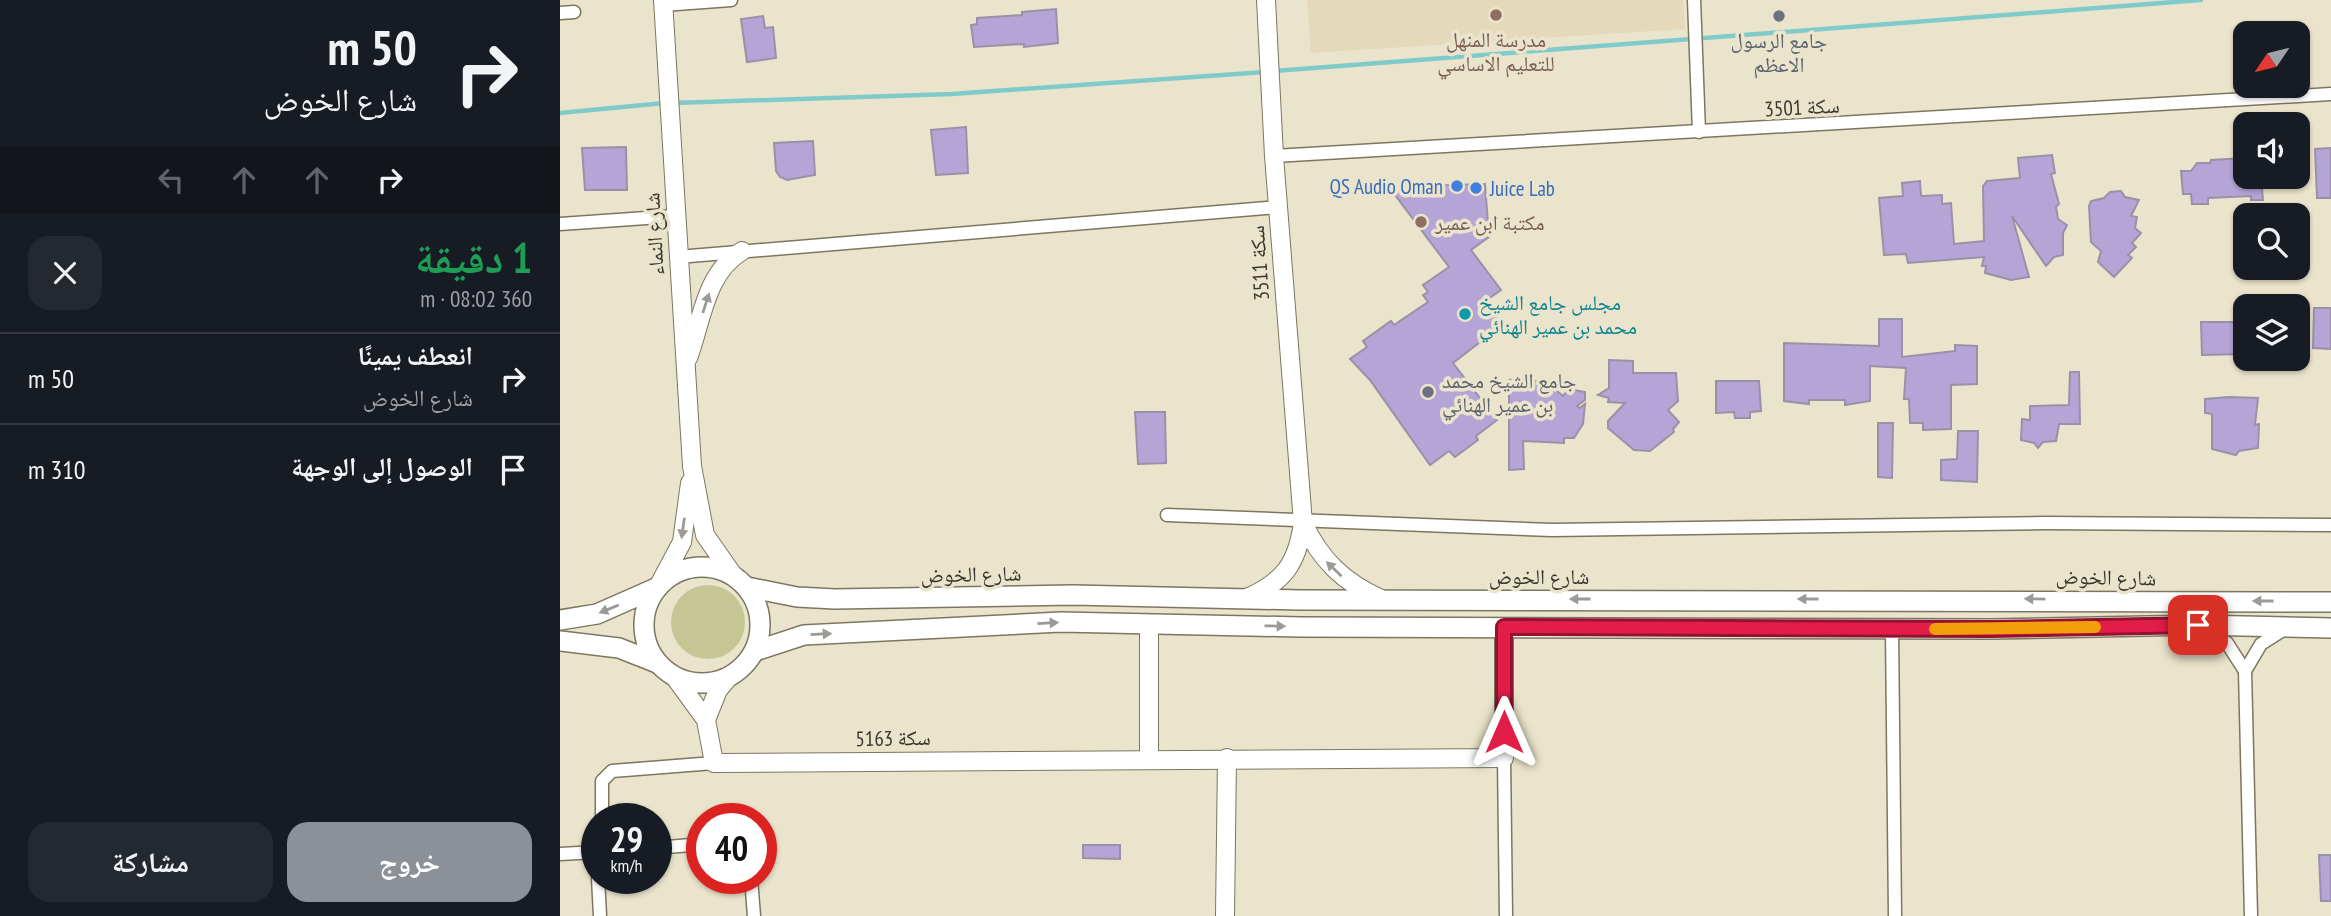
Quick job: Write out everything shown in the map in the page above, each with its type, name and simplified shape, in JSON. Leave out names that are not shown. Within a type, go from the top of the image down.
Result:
[{"type":"main road","points":[[560,620],[597,614],[657,587],[671,575],[702,566],[740,581],[756,602],[760,618],[755,651],[744,667],[728,678],[701,683],[674,676],[657,663],[619,648],[560,641]]},
{"type":"main road","name":"شارع الخوض","points":[[740,581],[797,597],[835,599],[1073,595],[1243,600],[2331,602]]},
{"type":"main road","points":[[657,587],[646,606],[643,626],[647,645],[657,663]]},
{"type":"main road","points":[[755,651],[804,635],[1061,622],[1892,629],[2198,625],[2331,628]]},
{"type":"street","points":[[663,2],[731,0]]},
{"type":"street","name":"سكة 3511","points":[[1266,0],[1278,207],[1303,523]]},
{"type":"street","points":[[1694,0],[1699,132]]},
{"type":"street","name":"شارع النماء","points":[[663,2],[692,466]]},
{"type":"street","points":[[560,13],[574,12]]},
{"type":"street","name":"سكة 3501","points":[[1275,156],[2331,94]]},
{"type":"street","points":[[678,257],[1278,207]]},
{"type":"street","points":[[560,224],[676,216]]},
{"type":"street","points":[[685,365],[712,284],[729,259],[741,251]]},
{"type":"street","points":[[692,466],[705,535],[740,581]]},
{"type":"street","points":[[657,587],[682,542],[692,466]]},
{"type":"street","points":[[1167,515],[1303,523],[1552,530],[2045,523],[2331,525]]},
{"type":"street","points":[[1303,523],[1315,548],[1333,570],[1355,587],[1381,599]]},
{"type":"street","points":[[1243,600],[1267,590],[1287,572],[1299,549],[1303,523]]},
{"type":"street","points":[[1149,758],[1150,624]]},
{"type":"street","points":[[2198,625],[2227,643],[2245,671],[2251,916]]},
{"type":"street","points":[[1504,627],[1506,916]]},
{"type":"street","points":[[2245,671],[2262,643],[2290,628]]},
{"type":"street","points":[[1892,629],[1895,916]]},
{"type":"street","points":[[674,676],[706,720],[714,763]]},
{"type":"street","points":[[706,720],[718,690],[728,678]]},
{"type":"street","name":"سكة 5163","points":[[602,803],[602,781],[612,771],[714,763],[1149,758],[1504,758]]},
{"type":"street","points":[[1225,916],[1227,758]]},
{"type":"street","points":[[560,854],[581,853]]},
{"type":"street","points":[[599,894],[600,916]]},
{"type":"street","points":[[752,894],[754,916]]},
{"type":"shaded area","name":"مدرسة المنهل للتعليم الاساسي","points":[[1307,0],[1683,0],[1685,29],[1311,53]]},
{"type":"green space","points":[[701,585],[715,585],[729,591],[739,601],[745,622],[743,636],[729,653],[715,659],[701,659],[687,653],[677,643],[671,629],[671,615],[677,601],[687,591]]},
{"type":"building","points":[[1056,9],[1058,43],[1024,47],[1024,44],[974,47],[971,25],[977,24],[977,18],[1022,15],[1022,12]]},
{"type":"building","points":[[763,16],[765,28],[773,27],[776,58],[747,62],[741,19]]},
{"type":"building","points":[[966,127],[968,173],[936,175],[931,130]]},
{"type":"building","points":[[813,141],[815,175],[787,180],[780,177],[776,171],[774,143]]},
{"type":"building","points":[[626,147],[627,190],[585,190],[582,148]]},
{"type":"building","points":[[2331,148],[2331,198],[2317,198],[2315,149]]},
{"type":"building","points":[[2052,155],[2055,173],[2051,174],[2059,204],[2056,207],[2058,219],[2067,225],[2063,233],[2063,255],[2054,257],[2046,266],[2012,216],[2029,277],[2011,280],[1985,273],[1986,266],[1982,266],[1984,257],[1908,263],[1906,254],[1884,255],[1879,198],[1903,196],[1902,183],[1920,181],[1921,196],[1942,195],[1942,204],[1951,203],[1954,244],[1984,241],[1983,186],[1987,181],[2020,178],[2018,158]]},
{"type":"building","points":[[2233,159],[2233,189],[2262,189],[2263,200],[2251,200],[2251,196],[2208,198],[2208,204],[2192,204],[2191,194],[2183,194],[2181,171],[2191,171],[2197,163],[2210,163],[2211,160]]},
{"type":"building","points":[[1485,184],[1489,237],[1471,250],[1501,290],[1484,302],[1502,325],[1453,363],[1497,420],[1476,436],[1478,440],[1455,457],[1449,451],[1430,465],[1370,380],[1350,359],[1367,347],[1363,341],[1391,321],[1394,325],[1428,302],[1423,295],[1428,292],[1423,285],[1449,267],[1389,187]]},
{"type":"building","points":[[2121,191],[2125,197],[2139,200],[2131,216],[2137,217],[2135,228],[2141,233],[2132,243],[2136,247],[2128,255],[2132,258],[2114,277],[2098,262],[2101,251],[2091,242],[2089,206],[2091,201],[2104,198],[2110,192]]},
{"type":"building","points":[[2314,308],[2331,308],[2331,349],[2313,348]]},
{"type":"building","points":[[1879,319],[1902,319],[1902,357],[1955,351],[1955,345],[1977,346],[1977,384],[1951,385],[1951,429],[1923,430],[1923,423],[1910,423],[1909,399],[1904,399],[1906,368],[1870,366],[1870,401],[1845,405],[1845,400],[1809,400],[1809,404],[1784,401],[1784,343],[1879,346]]},
{"type":"building","points":[[2201,322],[2233,322],[2233,354],[2202,355]]},
{"type":"building","points":[[1609,360],[1633,361],[1633,373],[1676,373],[1678,401],[1668,410],[1679,422],[1673,429],[1674,432],[1650,451],[1634,450],[1608,428],[1608,421],[1625,403],[1608,402],[1609,398],[1598,395],[1609,388]]},
{"type":"building","points":[[2070,372],[2079,372],[2080,424],[2059,424],[2056,441],[2043,442],[2038,448],[2034,443],[2021,440],[2022,419],[2030,420],[2030,406],[2069,405]]},
{"type":"building","points":[[1509,380],[1542,382],[1543,390],[1556,390],[1563,396],[1569,389],[1585,392],[1585,400],[1577,406],[1580,408],[1585,404],[1583,424],[1574,438],[1564,438],[1564,443],[1523,441],[1524,469],[1509,470]]},
{"type":"building","points":[[1716,381],[1759,381],[1761,411],[1750,412],[1750,418],[1735,418],[1734,412],[1716,413]]},
{"type":"building","points":[[2258,398],[2255,425],[2259,424],[2258,448],[2239,451],[2236,455],[2212,449],[2212,414],[2205,413],[2205,399]]},
{"type":"building","points":[[1135,412],[1165,412],[1166,463],[1138,464]]},
{"type":"building","points":[[1878,423],[1893,423],[1892,478],[1878,477]]},
{"type":"building","points":[[1958,431],[1978,431],[1977,482],[1941,480],[1941,460],[1957,459]]},
{"type":"building","points":[[1083,845],[1120,845],[1120,859],[1083,858]]},
{"type":"building","points":[[2319,855],[2331,855],[2331,901],[2321,901]]},
{"type":"waterway","points":[[1274,71],[2201,0]]},
{"type":"waterway","points":[[673,103],[952,94],[1265,72]]},
{"type":"waterway","points":[[560,113],[664,103]]},
{"type":"slow traffic","points":[[1935,629],[2095,627]]},
{"type":"place","name":"مدرسة المنهل للتعليم الاساسي","points":[[1496,15]]},
{"type":"place","name":"جامع الرسول الاعظم","points":[[1779,16]]},
{"type":"place","name":"QS Audio Oman","points":[[1457,186]]},
{"type":"place","name":"Juice Lab","points":[[1476,188]]},
{"type":"place","name":"مكتبة ابن عمير","points":[[1421,222]]},
{"type":"place","name":"مجلس جامع الشيخ محمد بن عمير الهنائي","points":[[1465,314]]},
{"type":"place","name":"جامع الشيخ محمد بن عمير الهنائي","points":[[1428,392]]},
{"type":"route","points":[[1504,732],[1504,627],[1991,629],[2198,625]]}]
